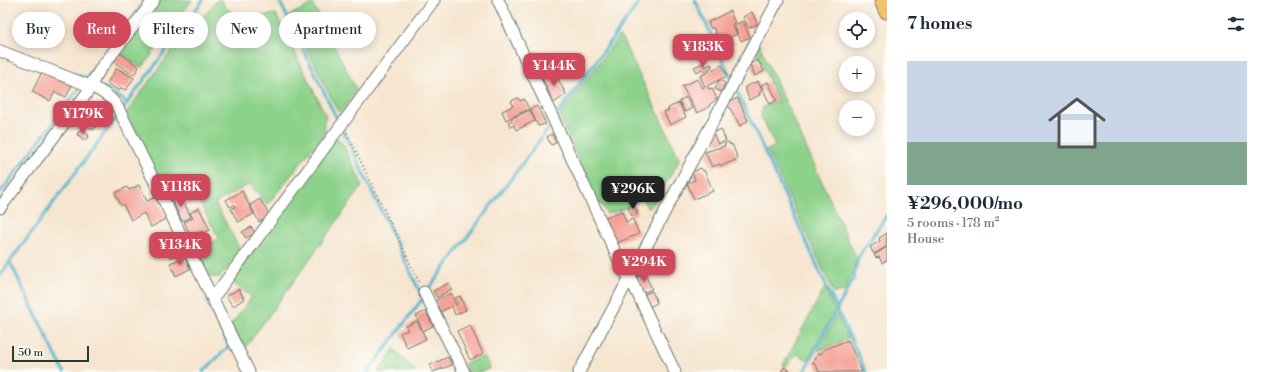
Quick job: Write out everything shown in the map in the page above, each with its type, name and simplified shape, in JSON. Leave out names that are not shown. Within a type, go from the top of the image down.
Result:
[{"type":"main road","points":[[883,0],[887,10]]},
{"type":"street","points":[[0,208],[87,93],[88,83],[154,0]]},
{"type":"street","points":[[213,298],[434,0]]},
{"type":"street","points":[[498,0],[627,278],[675,372]]},
{"type":"street","points":[[579,372],[627,278],[778,0]]},
{"type":"street","points":[[0,51],[88,83],[114,101],[124,118],[249,372]]},
{"type":"street","points":[[425,294],[464,372]]},
{"type":"path","points":[[341,125],[425,294]]},
{"type":"green space","points":[[158,0],[192,0],[183,12],[149,12]]},
{"type":"green space","points":[[217,0],[221,0],[232,12],[216,12],[216,48],[271,48],[271,14],[276,14],[279,20],[279,48],[293,48],[326,116],[324,122],[325,133],[267,205],[250,184],[215,203],[241,251],[220,277],[210,277],[197,251],[219,238],[198,200],[189,204],[182,191],[167,198],[126,113],[174,48],[208,48],[207,12]]},
{"type":"green space","points":[[313,4],[317,12],[296,12]]},
{"type":"green space","points":[[139,26],[139,48],[157,48],[142,68],[119,52],[122,48],[131,48],[131,36]]},
{"type":"green space","points":[[619,36],[623,41],[679,157],[678,163],[652,206],[647,208],[643,198],[623,209],[607,214],[602,205],[598,204],[559,116]]},
{"type":"green space","points":[[759,44],[856,257],[854,270],[844,291],[834,293],[767,150],[775,146],[761,116],[763,107],[778,101],[756,50]]},
{"type":"green space","points":[[306,48],[335,48],[357,91],[340,113],[337,110]]},
{"type":"green space","points":[[336,137],[343,144],[362,184],[361,188],[243,351],[230,326],[252,297],[231,281]]},
{"type":"green space","points":[[825,287],[835,311],[808,360],[797,354],[785,367],[783,365]]},
{"type":"green space","points":[[837,315],[848,338],[818,351]]},
{"type":"green space","points":[[394,349],[414,370],[417,372],[378,372]]},
{"type":"green space","points":[[484,356],[490,368],[482,372],[468,372],[464,364]]},
{"type":"building","points":[[730,11],[735,23],[732,24],[737,34],[720,42],[718,38],[715,39],[714,35],[716,34],[713,27],[711,29],[708,22]]},
{"type":"building","points":[[752,12],[757,24],[749,28],[743,17]]},
{"type":"building","points":[[743,21],[750,37],[741,41],[734,25]]},
{"type":"building","points":[[120,53],[139,67],[134,75],[114,62]]},
{"type":"building","points":[[758,60],[764,71],[755,76],[750,64]]},
{"type":"building","points":[[703,63],[705,67],[711,64],[712,67],[704,72],[702,69],[697,72],[694,67]]},
{"type":"building","points":[[722,65],[727,76],[707,86],[709,89],[712,88],[717,99],[709,105],[709,107],[697,113],[682,86],[698,79],[703,88],[705,87],[700,76]]},
{"type":"building","points":[[117,68],[134,78],[126,90],[121,88],[119,91],[107,83]]},
{"type":"building","points":[[43,70],[72,85],[66,97],[55,92],[50,101],[32,92]]},
{"type":"building","points":[[554,72],[566,94],[554,103],[542,78]]},
{"type":"building","points":[[719,80],[725,83],[721,92],[715,89]]},
{"type":"building","points":[[758,81],[762,91],[759,93],[760,95],[749,100],[745,87]]},
{"type":"building","points":[[768,82],[777,100],[770,104],[761,85]]},
{"type":"building","points":[[686,97],[692,108],[685,112],[679,101]]},
{"type":"building","points":[[518,98],[520,101],[524,99],[529,109],[506,120],[502,111],[513,106],[511,101]]},
{"type":"building","points":[[738,98],[748,121],[740,126],[727,103]]},
{"type":"building","points":[[679,103],[686,117],[670,125],[664,112],[669,110],[668,108]]},
{"type":"building","points":[[91,106],[104,116],[93,130],[85,124],[88,119],[84,115]]},
{"type":"building","points":[[537,106],[546,124],[538,126],[530,109]]},
{"type":"building","points":[[530,110],[535,121],[516,130],[514,125],[511,127],[508,122],[512,120],[512,118]]},
{"type":"building","points":[[82,129],[89,136],[85,141],[77,134]]},
{"type":"building","points":[[721,129],[726,141],[718,144],[713,133]]},
{"type":"building","points":[[552,134],[556,143],[551,145],[547,137]]},
{"type":"building","points":[[729,142],[730,145],[732,144],[738,159],[721,166],[720,164],[712,167],[705,152],[725,146],[724,144]]},
{"type":"building","points":[[701,168],[703,171],[704,170],[713,191],[694,199],[687,183],[695,180],[692,172]]},
{"type":"building","points":[[139,185],[147,201],[156,197],[167,218],[151,227],[144,213],[131,220],[123,204],[121,206],[115,193],[127,187],[129,190]]},
{"type":"building","points":[[242,191],[254,214],[238,222],[231,209],[235,207],[234,205],[230,207],[226,200]]},
{"type":"building","points":[[180,194],[191,217],[182,221],[171,198]]},
{"type":"building","points":[[260,199],[270,216],[259,222],[250,205]]},
{"type":"building","points":[[634,205],[638,213],[632,216],[628,208]]},
{"type":"building","points":[[199,208],[210,230],[203,233],[202,231],[191,236],[184,222],[193,218],[190,213]]},
{"type":"building","points":[[622,211],[626,222],[633,219],[639,234],[614,244],[603,218]]},
{"type":"building","points":[[251,227],[255,233],[246,238],[242,232]]},
{"type":"building","points":[[887,233],[886,247],[874,254],[870,247],[880,241],[879,238]]},
{"type":"building","points":[[172,236],[180,253],[171,258],[162,242]]},
{"type":"building","points":[[887,247],[887,260],[882,263],[879,257],[876,258],[874,255]]},
{"type":"building","points":[[185,257],[190,269],[176,276],[170,263]]},
{"type":"building","points":[[645,274],[652,289],[643,293],[636,277]]},
{"type":"building","points":[[449,283],[452,289],[437,298],[433,291]]},
{"type":"building","points":[[239,289],[244,299],[233,306],[226,296]]},
{"type":"building","points":[[652,291],[657,303],[649,307],[643,295]]},
{"type":"building","points":[[451,293],[456,305],[458,304],[455,298],[460,296],[466,310],[455,315],[452,306],[440,312],[435,301]]},
{"type":"building","points":[[426,311],[433,326],[423,331],[416,316]]},
{"type":"building","points":[[417,321],[426,339],[407,348],[400,333],[408,330],[406,326]]},
{"type":"building","points":[[470,325],[483,354],[470,360],[457,331]]},
{"type":"building","points":[[848,340],[862,372],[819,372],[816,365],[813,363],[818,353],[821,354],[823,350]]},
{"type":"building","points":[[448,357],[452,365],[433,372],[430,365]]},
{"type":"building","points":[[784,367],[793,372],[781,372]]},
{"type":"waterway","points":[[0,193],[146,0]]},
{"type":"waterway","points":[[122,110],[203,0]]},
{"type":"waterway","points":[[279,0],[339,123]]},
{"type":"waterway","points":[[558,113],[641,0]]},
{"type":"waterway","points":[[695,0],[732,80]]},
{"type":"waterway","points":[[741,58],[756,30]]},
{"type":"waterway","points":[[49,64],[86,79]]},
{"type":"waterway","points":[[104,87],[128,103]]},
{"type":"waterway","points":[[735,87],[866,372]]},
{"type":"waterway","points":[[0,275],[119,114]]},
{"type":"waterway","points":[[427,291],[549,128]]},
{"type":"waterway","points":[[342,129],[421,294]]},
{"type":"waterway","points":[[804,372],[854,277],[859,256],[887,215]]},
{"type":"waterway","points":[[10,262],[64,372]]},
{"type":"waterway","points":[[368,372],[423,298]]},
{"type":"waterway","points":[[203,372],[229,346],[207,301]]},
{"type":"waterway","points":[[573,372],[576,367]]}]
